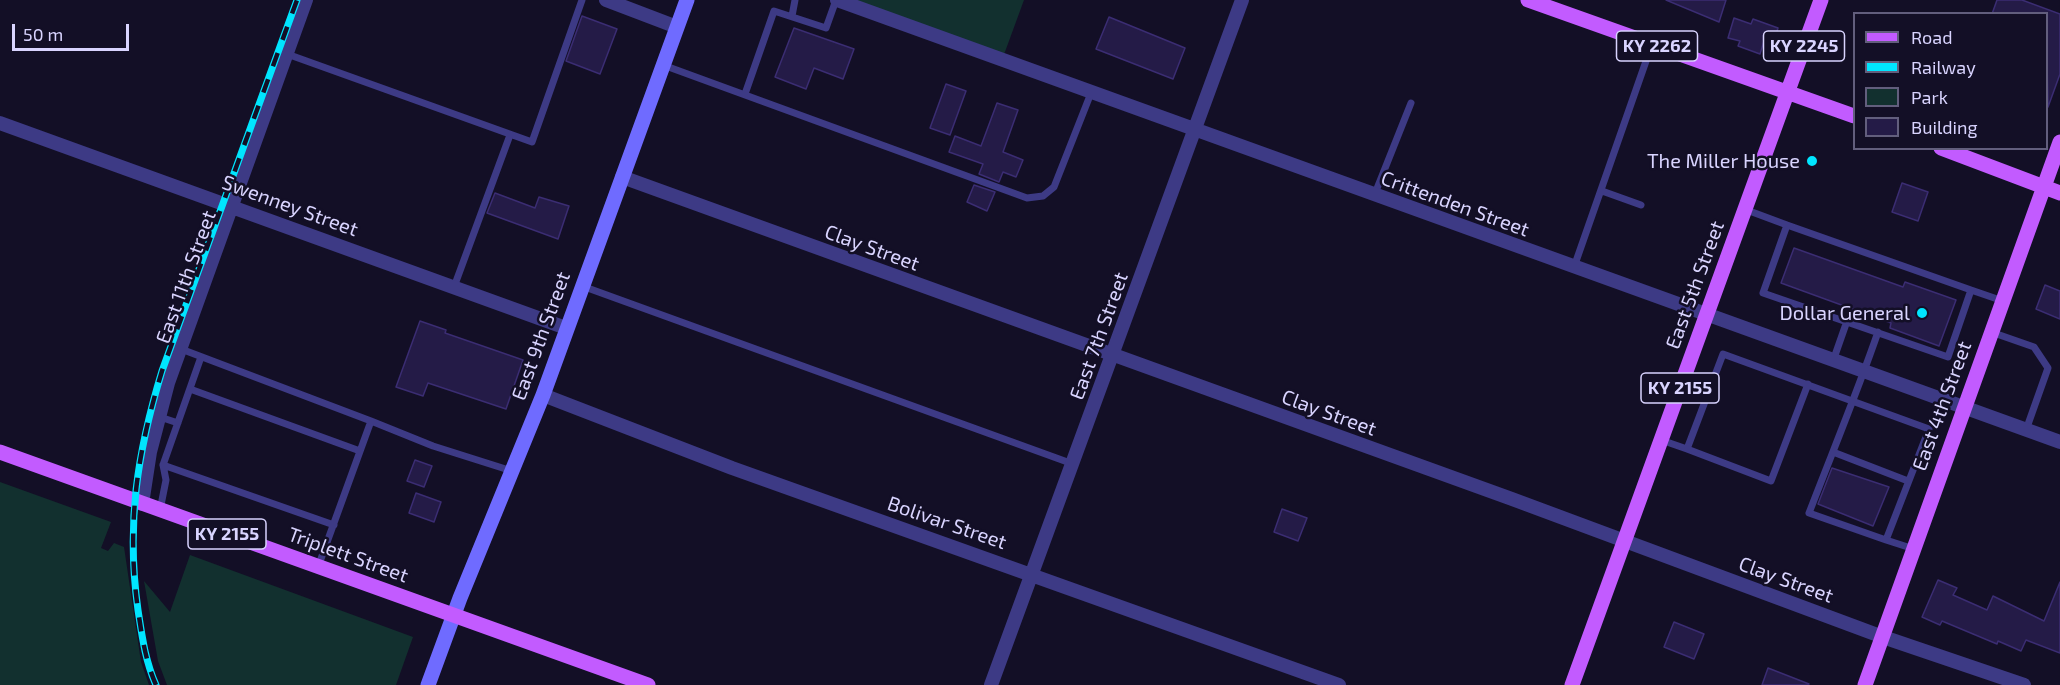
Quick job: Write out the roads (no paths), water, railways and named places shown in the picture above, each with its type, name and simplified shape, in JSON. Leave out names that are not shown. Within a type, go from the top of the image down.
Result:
[{"type":"main road","name":"KY 2262","points":[[1527,0],[1853,116]]},
{"type":"main road","name":"East 5th Street","points":[[1572,685],[1821,0]]},
{"type":"main road","name":"East 4th Street","points":[[1865,685],[2060,143]]},
{"type":"main road","points":[[1946,150],[2060,193]]},
{"type":"main road","name":"Triplett Street","points":[[0,452],[648,685]]},
{"type":"street","name":"East 11th Street","points":[[142,504],[150,452],[181,349],[306,0]]},
{"type":"street","points":[[606,0],[677,27]]},
{"type":"street","name":"East 9th Street","points":[[429,685],[454,615],[543,395],[687,0]]},
{"type":"street","name":"Crittenden Street","points":[[837,0],[1374,196],[2060,442]]},
{"type":"street","name":"East 7th Street","points":[[991,685],[1196,131],[1242,0]]},
{"type":"street","name":"Swenney Street","points":[[0,123],[566,328]]},
{"type":"street","name":"Clay Street","points":[[622,177],[1882,637],[2024,685]]},
{"type":"street","name":"Bolivar Street","points":[[543,395],[732,468],[1339,685]]},
{"type":"lane","points":[[287,54],[532,142],[582,0]]},
{"type":"lane","points":[[792,16],[795,0]]},
{"type":"lane","points":[[745,94],[774,11],[826,28],[837,0]]},
{"type":"lane","points":[[1574,267],[1652,44]]},
{"type":"lane","points":[[663,65],[1027,198],[1043,196],[1054,187],[1090,93]]},
{"type":"lane","points":[[1374,196],[1411,103]]},
{"type":"lane","points":[[454,288],[510,135]]},
{"type":"lane","points":[[1602,192],[1641,206]]},
{"type":"lane","points":[[1744,209],[2003,301]]},
{"type":"lane","points":[[1787,225],[1763,293],[1948,357],[1971,290]]},
{"type":"lane","points":[[582,286],[1073,464]]},
{"type":"lane","points":[[1833,361],[1847,321]]},
{"type":"lane","points":[[1878,332],[1809,513],[1914,549]]},
{"type":"lane","points":[[1991,332],[2034,347],[2048,368],[2026,430]]},
{"type":"lane","points":[[181,349],[433,446],[512,471]]},
{"type":"lane","points":[[1687,449],[1723,354],[1929,429],[1886,540]]},
{"type":"lane","points":[[160,510],[166,480],[164,465],[201,357]]},
{"type":"lane","points":[[1661,440],[1771,481],[1808,384]]},
{"type":"lane","points":[[190,389],[360,451]]},
{"type":"lane","points":[[160,417],[178,423]]},
{"type":"lane","points":[[318,567],[371,421]]},
{"type":"lane","points":[[1833,452],[1908,481]]},
{"type":"lane","points":[[164,465],[334,525]]},
{"type":"railway","points":[[156,685],[141,629],[135,579],[134,519],[140,460],[162,371],[297,0]]},
{"type":"place","name":"The Miller House","points":[[1812,161]]},
{"type":"place","name":"Dollar General","points":[[1922,313]]}]
